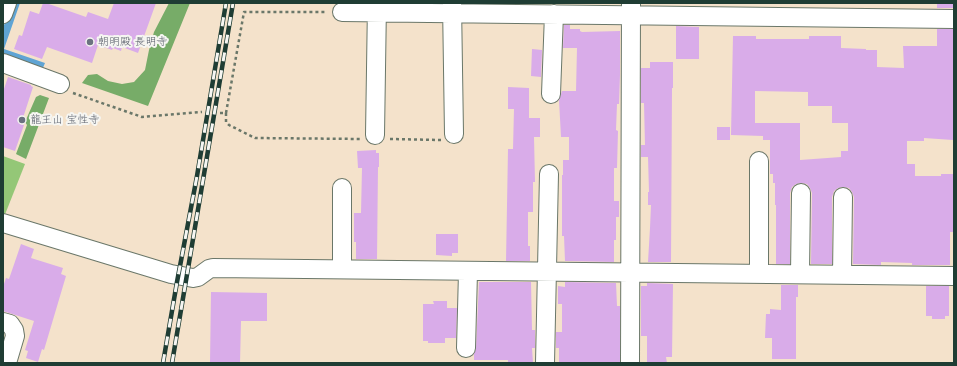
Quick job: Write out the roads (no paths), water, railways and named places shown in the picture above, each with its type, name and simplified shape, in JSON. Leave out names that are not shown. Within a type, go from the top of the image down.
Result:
[{"type":"street","points":[[3,14],[7,3]]},
{"type":"street","points":[[375,138],[377,8]]},
{"type":"street","points":[[342,12],[377,8],[630,10],[954,19]]},
{"type":"street","points":[[448,137],[452,8]]},
{"type":"street","points":[[551,94],[552,10]]},
{"type":"street","points":[[630,10],[630,363]]},
{"type":"street","points":[[3,63],[60,84]]},
{"type":"street","points":[[759,161],[759,274]]},
{"type":"street","points":[[545,363],[548,174]]},
{"type":"street","points":[[342,188],[342,269]]},
{"type":"street","points":[[800,274],[801,194]]},
{"type":"street","points":[[842,275],[843,197]]},
{"type":"street","points":[[3,223],[171,274],[193,278],[198,277],[209,269],[213,268],[468,272],[631,272],[954,276]]},
{"type":"street","points":[[466,348],[468,272]]},
{"type":"street","points":[[3,322],[10,324],[14,330],[15,336],[7,363]]},
{"type":"water","points":[[12,3],[20,3],[4,49],[45,63],[42,70],[3,57],[3,28]]},
{"type":"railway","points":[[163,363],[197,176],[226,3]]},
{"type":"railway","points":[[172,363],[233,3]]},
{"type":"place","name":"朝明殿 長明寺","points":[[90,42]]},
{"type":"place","name":"龍王山 宝性寺","points":[[22,120]]}]
